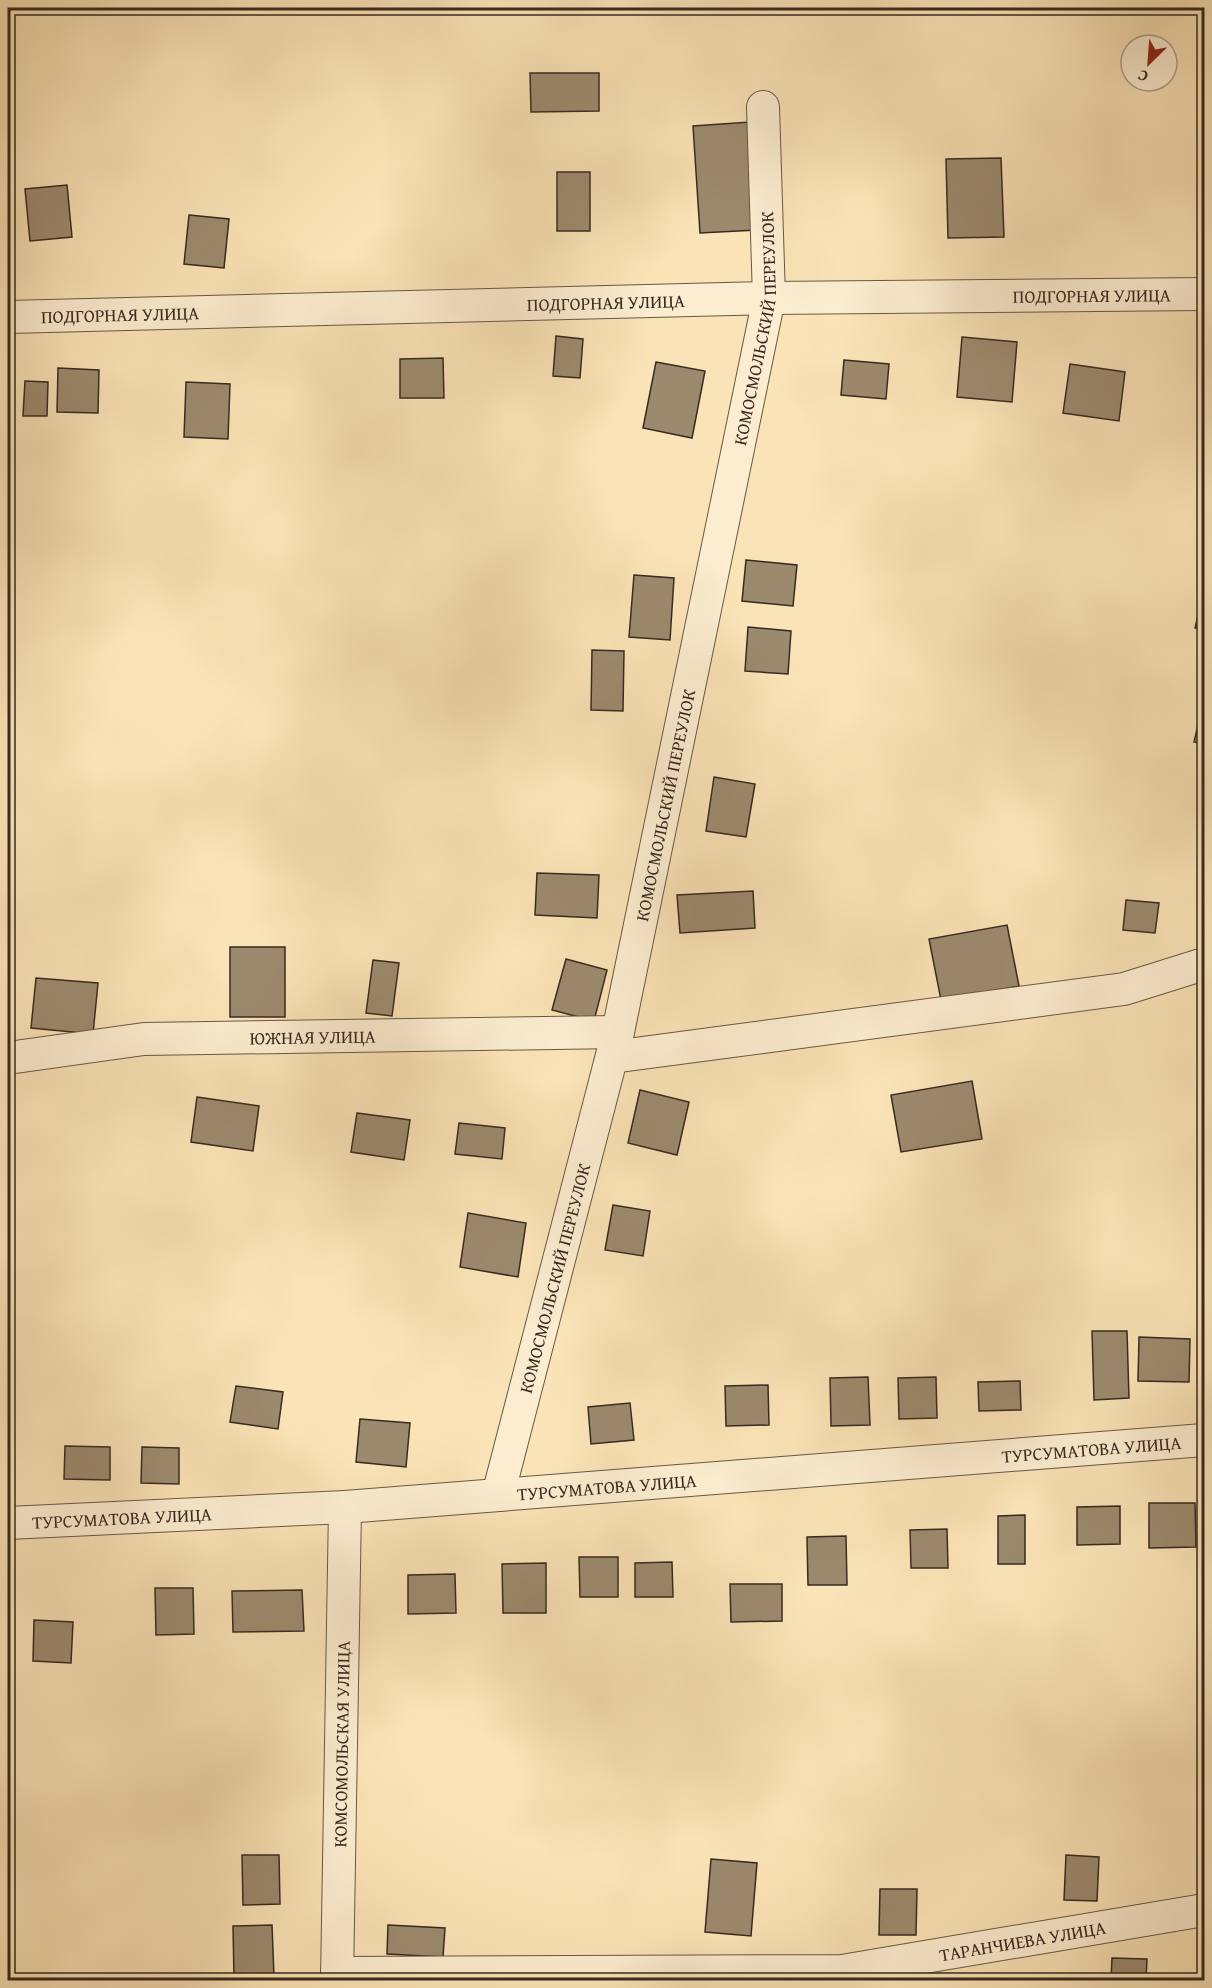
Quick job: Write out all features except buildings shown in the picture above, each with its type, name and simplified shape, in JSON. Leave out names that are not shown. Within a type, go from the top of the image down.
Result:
[{"type":"street","name":"КОМОСМОЛЬСКИЙ ПЕРЕУЛОК","points":[[498,1495],[615,1045],[769,298],[764,107]]},
{"type":"street","name":"ПОДГОРНАЯ УЛИЦА","points":[[8,317],[769,298],[1204,294]]},
{"type":"street","name":"ЮЖНАЯ УЛИЦА","points":[[8,1058],[144,1039],[615,1045],[1124,989],[1204,964]]},
{"type":"street","name":"ТУРСУМАТОВА УЛИЦА","points":[[8,1523],[345,1507],[1204,1440]]},
{"type":"street","name":"КОМСОМОЛЬСКАЯ УЛИЦА","points":[[337,1977],[345,1507]]},
{"type":"street","name":"ТАРАНЧИЕВА УЛИЦА","points":[[337,1977],[842,1971],[1204,1910]]}]
